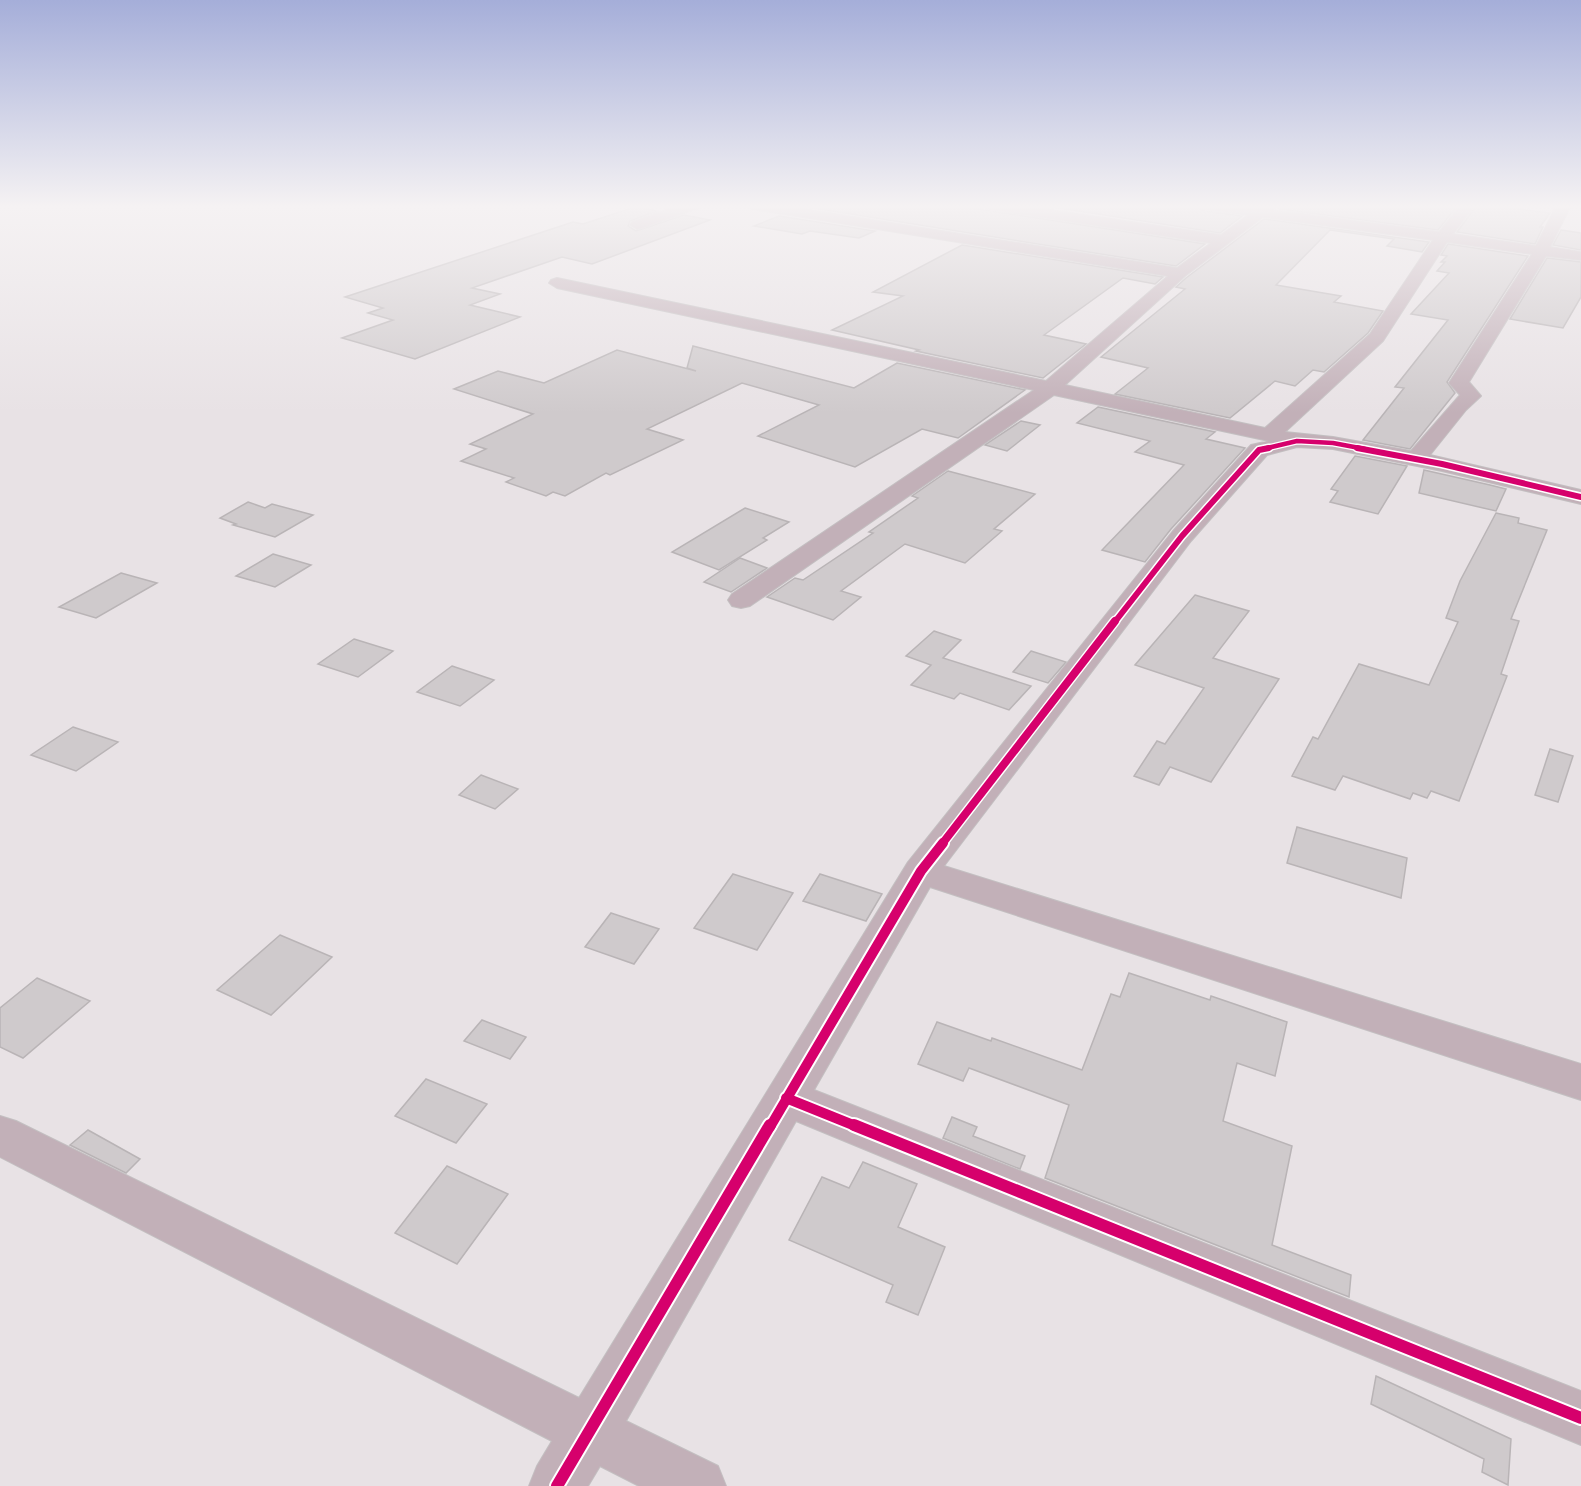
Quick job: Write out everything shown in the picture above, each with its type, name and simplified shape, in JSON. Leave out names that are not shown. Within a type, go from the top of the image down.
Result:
[{"type":"street","points":[[741,600],[1049,389],[1178,274]]},
{"type":"street","points":[[557,1486],[921,871],[1182,536],[1259,450],[1283,438],[1377,337],[1417,274]]},
{"type":"street","points":[[1416,459],[1459,406],[1471,396],[1459,383],[1527,274]]},
{"type":"street","points":[[557,283],[1283,438],[1333,442],[1416,459],[1581,497]]},
{"type":"street","points":[[921,871],[1581,1082]]},
{"type":"street","points":[[786,1098],[1581,1418]]},
{"type":"street","points":[[0,1135],[591,1430],[698,1486]]},
{"type":"building","points":[[414,274],[512,274],[472,288],[500,294],[470,305],[520,317],[415,359],[342,338],[393,320],[368,313],[383,308],[345,297]]},
{"type":"building","points":[[906,274],[1146,274],[1163,277],[1155,284],[1123,278],[1044,335],[1086,344],[1043,378],[916,351],[919,350],[832,330],[903,296],[873,292]]},
{"type":"building","points":[[1191,274],[1286,274],[1276,285],[1341,296],[1334,302],[1383,311],[1368,333],[1324,372],[1313,370],[1295,386],[1275,381],[1230,418],[1115,394],[1148,368],[1101,357],[1185,289],[1176,287]]},
{"type":"building","points":[[1448,274],[1516,274],[1447,382],[1455,393],[1410,449],[1363,440],[1404,388],[1395,387],[1448,320],[1411,314]]},
{"type":"building","points":[[1537,274],[1581,274],[1581,297],[1563,328],[1510,319]]},
{"type":"building","points":[[693,346],[854,388],[897,363],[1025,390],[958,438],[922,429],[855,467],[758,436],[819,405],[742,383],[647,429],[683,440],[610,475],[606,473],[565,496],[553,492],[546,496],[506,482],[514,478],[461,461],[486,449],[470,444],[533,414],[454,389],[498,371],[544,383],[617,350],[696,371],[687,368]]},
{"type":"building","points":[[1098,407],[1215,432],[1206,439],[1245,448],[1171,529],[1145,562],[1102,550],[1184,465],[1135,452],[1150,441],[1077,423]]},
{"type":"building","points":[[1021,421],[1040,425],[1007,451],[985,445]]},
{"type":"building","points":[[1355,456],[1407,466],[1378,514],[1330,502],[1338,491],[1331,489]]},
{"type":"building","points":[[1424,470],[1506,489],[1496,511],[1419,493]]},
{"type":"building","points":[[948,471],[1035,494],[994,529],[1002,531],[965,563],[905,544],[841,591],[861,597],[833,620],[767,597],[795,578],[803,580],[873,533],[869,532],[918,498],[912,496]]},
{"type":"building","points":[[248,502],[265,508],[272,504],[313,515],[275,537],[233,525],[236,524],[220,518]]},
{"type":"building","points":[[745,508],[789,522],[763,538],[767,540],[719,570],[672,552]]},
{"type":"building","points":[[1496,513],[1519,518],[1518,523],[1547,530],[1511,619],[1519,621],[1501,674],[1507,676],[1459,801],[1431,791],[1427,798],[1413,793],[1410,799],[1343,776],[1335,790],[1292,776],[1313,737],[1318,739],[1359,664],[1429,685],[1458,622],[1446,618],[1460,581]]},
{"type":"building","points":[[273,554],[311,565],[275,587],[236,576]]},
{"type":"building","points":[[740,558],[767,568],[731,592],[704,582]]},
{"type":"building","points":[[121,573],[157,583],[96,618],[59,607]]},
{"type":"building","points":[[1195,595],[1249,611],[1213,658],[1279,679],[1211,782],[1170,767],[1159,785],[1134,776],[1157,741],[1165,744],[1204,688],[1135,665]]},
{"type":"building","points":[[934,631],[961,640],[943,658],[1031,686],[1009,710],[960,693],[954,699],[911,685],[931,665],[906,656]]},
{"type":"building","points":[[354,639],[393,651],[358,677],[318,664]]},
{"type":"building","points":[[1031,651],[1066,662],[1048,683],[1013,672]]},
{"type":"building","points":[[452,666],[494,680],[460,706],[417,692]]},
{"type":"building","points":[[73,727],[118,742],[76,771],[31,755]]},
{"type":"building","points":[[1550,749],[1573,756],[1558,802],[1535,795]]},
{"type":"building","points":[[481,775],[518,789],[495,809],[459,795]]},
{"type":"building","points":[[1297,827],[1407,858],[1401,898],[1287,863]]},
{"type":"building","points":[[733,874],[793,893],[757,950],[694,928]]},
{"type":"building","points":[[820,874],[882,894],[866,921],[803,901]]},
{"type":"building","points":[[611,913],[659,929],[634,964],[585,947]]},
{"type":"building","points":[[280,935],[332,957],[271,1015],[217,990]]},
{"type":"building","points":[[1129,973],[1210,1000],[1211,996],[1287,1022],[1275,1076],[1237,1063],[1223,1121],[1292,1146],[1272,1245],[1351,1275],[1349,1297],[1045,1178],[1069,1105],[969,1068],[963,1081],[918,1064],[937,1022],[991,1041],[992,1038],[1082,1070],[1111,994],[1120,997]]},
{"type":"building","points":[[37,978],[90,1001],[23,1058],[0,1047],[0,1008]]},
{"type":"building","points":[[482,1020],[526,1037],[510,1059],[464,1041]]},
{"type":"building","points":[[426,1079],[487,1104],[456,1143],[395,1116]]},
{"type":"building","points":[[952,1117],[977,1127],[973,1136],[1025,1156],[1020,1169],[943,1138]]},
{"type":"building","points":[[88,1130],[140,1159],[126,1173],[70,1145]]},
{"type":"building","points":[[863,1162],[917,1184],[898,1227],[945,1247],[918,1315],[886,1302],[893,1285],[789,1240],[822,1177],[849,1188]]},
{"type":"building","points":[[447,1166],[508,1194],[457,1264],[395,1233]]},
{"type":"building","points":[[1376,1376],[1511,1439],[1508,1485],[1482,1472],[1484,1459],[1371,1404]]},
{"type":"cycle path","points":[[557,1486],[921,871],[1182,536],[1259,450],[1297,441],[1333,443],[1442,464],[1581,497]]},
{"type":"cycle path","points":[[786,1098],[1581,1418]]}]
